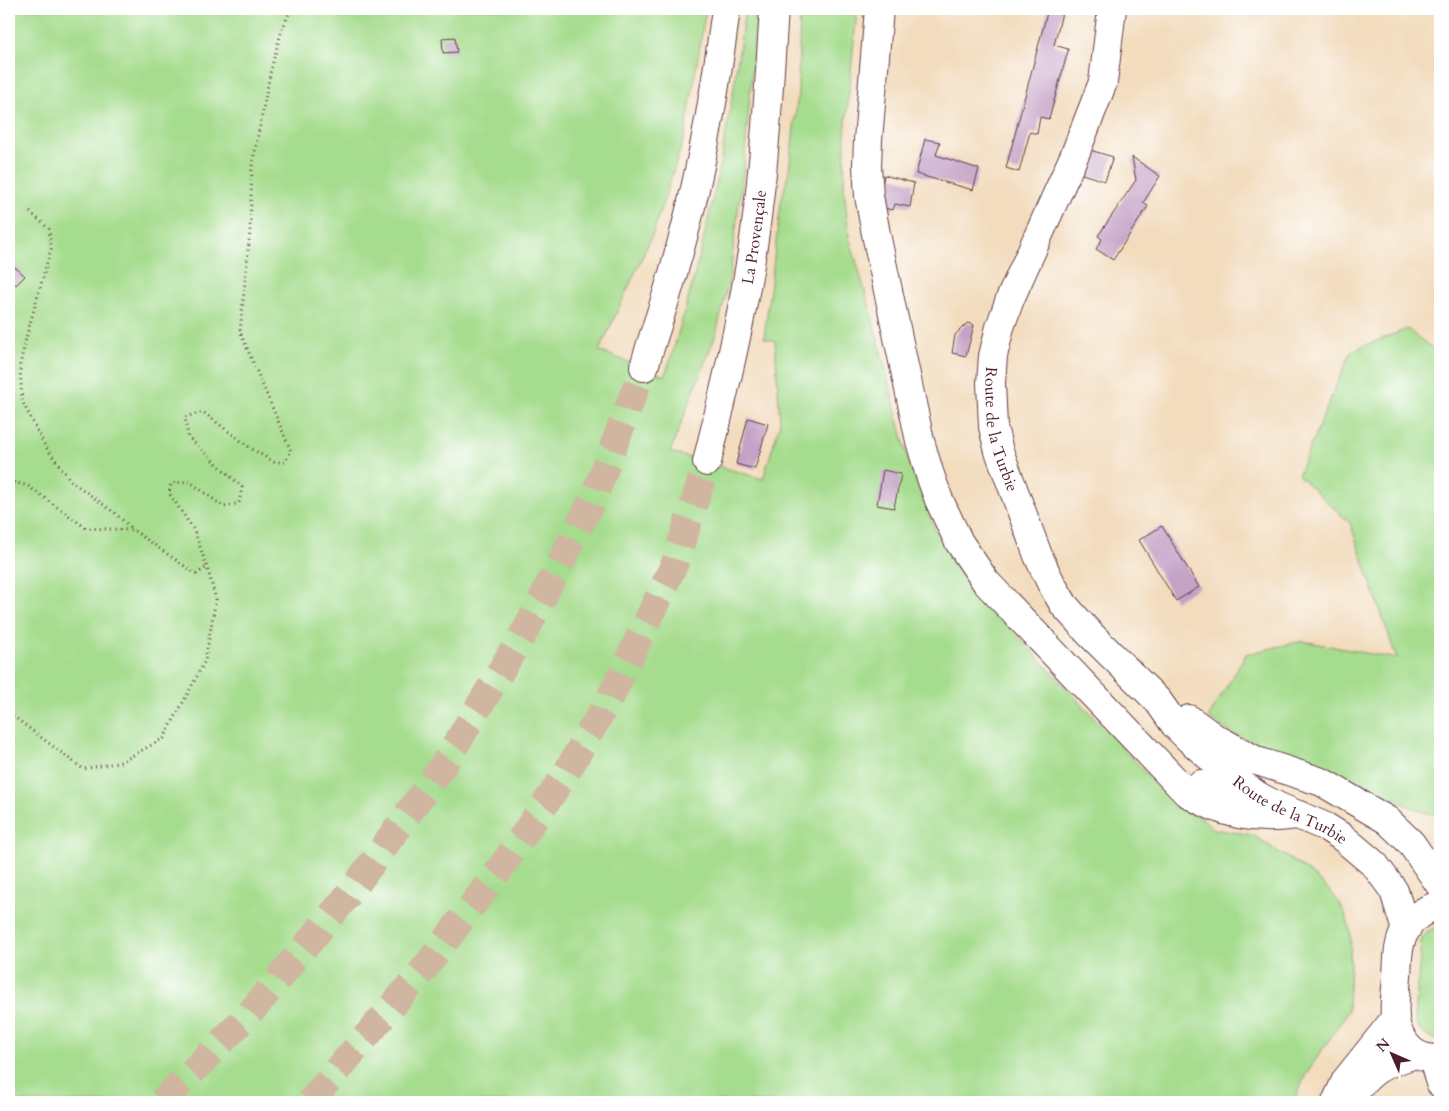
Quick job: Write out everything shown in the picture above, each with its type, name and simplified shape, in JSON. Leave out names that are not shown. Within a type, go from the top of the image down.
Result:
[{"type":"main road","points":[[644,367],[676,265],[694,194],[726,9]]},
{"type":"main road","name":"La Provençale","points":[[707,462],[742,312],[754,237],[766,125],[774,9]]},
{"type":"main road","points":[[879,9],[868,140],[867,166],[870,196],[876,234],[928,472],[959,542],[986,582],[1186,792],[1216,808],[1249,816],[1274,818],[1299,815]]},
{"type":"main road","name":"Route de la Turbie","points":[[1112,9],[1103,82],[1075,154],[1010,299],[1000,327],[993,356],[991,404],[998,451],[1051,583],[1064,605],[1089,633],[1158,701],[1175,725],[1189,739],[1258,796],[1326,827],[1375,865],[1394,890],[1406,930]]},
{"type":"main road","name":"Route de la Turbie","points":[[1158,701],[1186,717],[1215,738],[1257,761],[1322,782],[1381,815],[1399,830],[1420,855],[1440,885]]},
{"type":"main road","points":[[1159,765],[1198,784],[1234,794],[1258,796],[1301,794],[1356,802]]},
{"type":"main road","points":[[1432,1063],[1406,1046],[1398,1034],[1394,1020],[1401,938],[1419,915],[1440,905]]},
{"type":"main road","points":[[1336,1102],[1346,1080],[1394,1020]]},
{"type":"main road","points":[[1348,1102],[1360,1084],[1379,1066],[1432,1063]]},
{"type":"path","points":[[9,713],[84,769],[122,762],[164,738],[205,661],[216,600],[208,567],[194,530],[169,493],[171,484],[189,481],[224,507],[239,503],[242,487],[188,437],[184,417],[202,412],[249,447],[274,462],[285,462],[291,451],[240,332],[250,230],[252,166],[272,69],[282,29],[291,9]]},
{"type":"path","points":[[30,212],[49,229],[51,249],[20,365],[22,400],[45,446],[71,481],[116,513],[134,530],[196,574],[208,567]]},
{"type":"path","points":[[9,481],[28,486],[86,528],[134,530]]},
{"type":"green space","points":[[9,9],[706,9],[685,135],[652,236],[599,351],[665,376],[692,286],[714,194],[732,102],[745,9],[757,9],[744,166],[729,281],[716,334],[670,452],[763,479],[780,423],[775,341],[764,338],[781,202],[789,171],[798,92],[800,9],[857,9],[845,134],[844,189],[849,237],[869,305],[909,463],[933,524],[966,581],[1163,791],[1184,809],[1203,819],[1214,829],[1253,835],[1305,869],[1325,886],[1339,902],[1346,916],[1351,935],[1348,1011],[1305,1076],[1294,1102],[9,1102]]},
{"type":"green space","points":[[1407,329],[1440,354],[1440,816],[1421,811],[1233,734],[1208,718],[1246,654],[1303,641],[1397,659],[1350,523],[1298,475],[1351,351]]},
{"type":"green space","points":[[1440,925],[1440,1040],[1423,1034],[1415,1018],[1421,941],[1428,931]]},
{"type":"building","points":[[1048,9],[1063,9],[1054,45],[1068,49],[1068,51],[1049,119],[1040,117],[1037,134],[1030,132],[1019,172],[1006,168]]},
{"type":"building","points":[[455,37],[457,52],[443,53],[442,38]]},
{"type":"building","points":[[925,139],[940,142],[936,155],[979,169],[973,190],[916,174]]},
{"type":"building","points":[[1090,150],[1113,157],[1105,181],[1082,174]]},
{"type":"building","points":[[1132,157],[1160,176],[1143,203],[1148,206],[1113,260],[1096,249],[1102,239],[1098,236],[1136,180]]},
{"type":"building","points":[[884,175],[914,183],[910,207],[895,204],[893,210],[878,207]]},
{"type":"building","points":[[15,267],[25,276],[16,285],[9,278],[9,273]]},
{"type":"building","points":[[967,323],[974,325],[966,356],[952,353],[955,335]]},
{"type":"building","points":[[748,418],[768,424],[755,469],[736,464]]},
{"type":"building","points":[[883,470],[901,474],[894,508],[877,505]]},
{"type":"building","points":[[1162,526],[1199,587],[1176,601],[1139,540]]},
{"type":"tunnel","points":[[162,1102],[250,1013],[353,889],[442,767],[527,628],[593,499],[644,367]]},
{"type":"tunnel","points":[[310,1102],[424,969],[502,866],[563,778],[611,696],[675,563],[707,462]]}]
